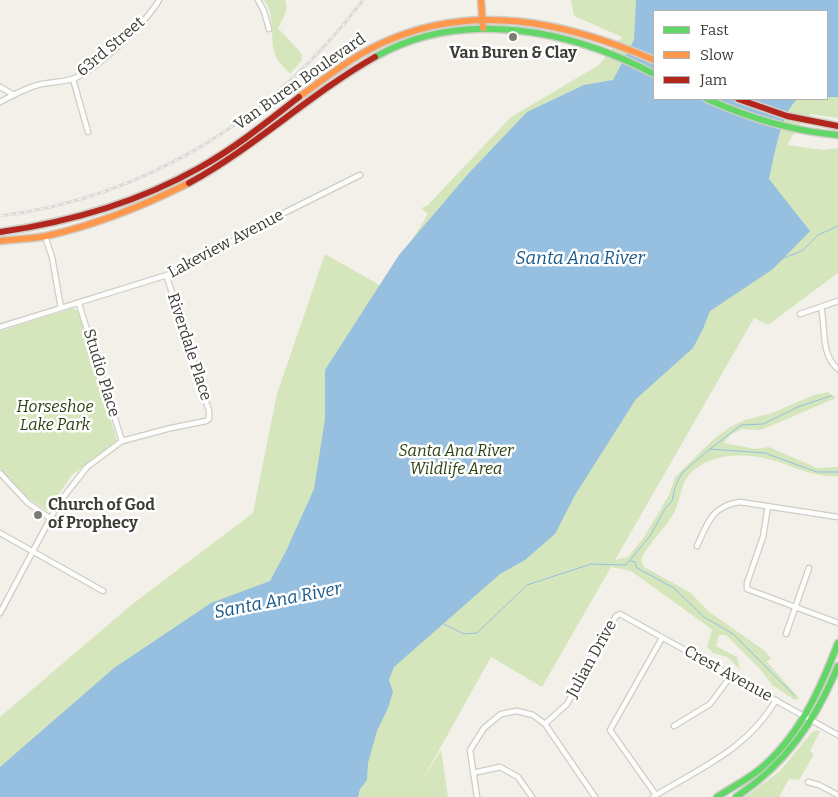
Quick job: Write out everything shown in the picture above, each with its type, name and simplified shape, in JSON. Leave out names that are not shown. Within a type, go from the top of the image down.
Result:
[{"type":"main road","points":[[481,0],[483,28]]},
{"type":"main road","name":"Van Buren Boulevard","points":[[0,232],[51,224],[91,214],[147,193],[199,168],[226,151],[346,62],[376,45],[431,24],[482,17],[514,17],[549,22],[591,33],[653,60]]},
{"type":"main road","name":"Van Buren Boulevard","points":[[0,241],[45,236],[136,206],[203,175],[230,159],[353,69],[383,52],[418,39],[483,28],[567,39],[595,47],[653,74]]},
{"type":"main road","points":[[709,100],[750,118],[804,132],[838,135]]},
{"type":"main road","points":[[741,100],[776,113],[838,126]]},
{"type":"main road","points":[[45,236],[51,224]]},
{"type":"main road","points":[[717,797],[747,779],[770,760],[791,738],[824,678],[838,643]]},
{"type":"main road","points":[[736,797],[778,766],[797,744],[813,721],[836,676],[838,666]]},
{"type":"street","name":"63rd Street","points":[[0,102],[40,84],[73,79],[84,74],[136,28],[148,16],[159,0]]},
{"type":"street","points":[[258,0],[264,11],[269,29]]},
{"type":"street","points":[[73,79],[88,132]]},
{"type":"street","points":[[0,87],[14,95]]},
{"type":"street","name":"Lakeview Avenue","points":[[0,327],[166,277],[207,257],[262,224],[360,175]]},
{"type":"street","points":[[45,236],[52,257],[61,308]]},
{"type":"street","name":"Riverdale Place","points":[[122,442],[171,428],[206,421],[209,418],[209,411],[166,277]]},
{"type":"street","points":[[800,314],[838,301]]},
{"type":"street","name":"Studio Place","points":[[79,304],[122,442]]},
{"type":"street","points":[[821,307],[825,347],[832,365],[838,369]]},
{"type":"street","points":[[0,613],[51,519],[77,477],[100,456],[122,442]]},
{"type":"street","points":[[0,473],[28,503],[51,519]]},
{"type":"street","points":[[697,546],[709,520],[717,510],[728,504],[740,502],[838,517]]},
{"type":"street","points":[[768,506],[763,537],[747,583],[749,592],[838,624]]},
{"type":"street","points":[[0,533],[104,592]]},
{"type":"street","points":[[786,634],[810,568]]},
{"type":"street","name":"Crest Avenue","points":[[618,614],[838,735]]},
{"type":"street","name":"Julian Drive","points":[[545,724],[568,704],[618,614]]},
{"type":"street","points":[[662,638],[610,730],[655,796],[737,747],[763,720],[776,700]]},
{"type":"street","points":[[674,726],[710,704],[731,676]]},
{"type":"street","points":[[477,797],[470,750],[484,728],[501,714],[518,711],[533,715],[545,724],[595,797]]},
{"type":"street","points":[[473,773],[500,767],[518,777],[532,797]]},
{"type":"street","points":[[808,782],[819,785],[838,795]]},
{"type":"green space","points":[[264,0],[285,0],[286,11],[278,28],[302,54],[301,61],[290,74],[278,61],[274,52],[270,13]]},
{"type":"green space","name":"Santa Ana River","points":[[571,0],[838,0],[838,118],[811,114],[799,125],[787,145],[823,150],[838,148],[838,273],[768,325],[754,318],[615,560],[628,557],[644,537],[669,495],[675,477],[715,438],[730,427],[745,420],[772,413],[814,395],[828,392],[836,398],[761,430],[742,429],[730,435],[724,443],[756,449],[769,447],[817,468],[838,467],[838,476],[811,473],[758,457],[735,456],[711,460],[692,472],[685,481],[674,513],[648,547],[641,560],[644,567],[691,593],[708,611],[765,651],[771,658],[767,662],[799,698],[795,700],[772,685],[760,669],[726,635],[719,635],[716,646],[737,657],[740,669],[727,657],[713,653],[707,647],[712,630],[631,571],[611,567],[542,687],[491,657],[420,784],[441,750],[448,797],[0,797],[0,717],[130,606],[253,513],[277,394],[325,254],[383,287],[428,214],[421,208],[427,206],[511,117],[599,65],[622,37],[574,16]]},
{"type":"green space","name":"Horseshoe Lake Park","points":[[72,308],[80,312],[117,441],[72,475],[47,511],[21,493],[0,468],[0,331]]},
{"type":"green space","points":[[817,730],[820,732],[810,751],[814,754],[799,780],[789,779],[779,797],[745,797],[780,771],[812,732]]},
{"type":"water","name":"Santa Ana River","points":[[636,0],[838,0],[838,97],[828,97],[828,10],[653,10],[653,100],[797,100],[792,105],[783,124],[769,179],[810,231],[773,269],[710,311],[693,348],[636,399],[575,495],[555,534],[525,560],[500,574],[394,667],[389,680],[393,692],[377,731],[368,763],[367,780],[360,789],[358,797],[0,797],[0,767],[114,668],[211,603],[270,581],[314,489],[325,419],[325,370],[399,255],[469,173],[527,112],[584,85],[613,80],[634,40]]},
{"type":"waterway","points":[[781,259],[802,251],[818,235],[838,226]]},
{"type":"waterway","points":[[710,449],[741,425],[763,424],[800,406],[831,396]]},
{"type":"waterway","points":[[442,623],[464,634],[477,633],[527,585],[591,564],[626,565],[650,536],[665,509],[672,501],[675,487],[682,473],[710,449],[765,453],[817,472],[838,472]]},
{"type":"waterway","points":[[631,561],[635,562],[637,568],[674,588],[704,617],[733,634],[794,695]]},
{"type":"railway","points":[[0,216],[54,206],[106,191],[156,170],[203,145],[248,115],[289,81],[328,42],[363,0]]},
{"type":"traffic: fast","points":[[375,57],[409,42],[444,32],[480,29],[516,30],[552,36],[588,46],[653,74]]},
{"type":"traffic: fast","points":[[709,100],[771,123],[838,135]]},
{"type":"traffic: fast","points":[[717,797],[759,770],[786,743],[816,695],[838,643]]},
{"type":"traffic: fast","points":[[736,797],[770,770],[797,740],[819,705],[838,666]]},
{"type":"traffic: slow","points":[[481,0],[483,28]]},
{"type":"traffic: slow","points":[[299,97],[350,61],[382,43],[416,30],[451,23],[485,20],[553,27],[587,35],[653,60]]},
{"type":"traffic: slow","points":[[0,241],[35,238],[83,226],[137,207],[189,183]]},
{"type":"traffic: jam","points":[[189,183],[237,153],[328,87],[375,57]]},
{"type":"traffic: jam","points":[[0,232],[77,217],[152,191],[199,168],[225,152],[299,97]]},
{"type":"traffic: jam","points":[[741,100],[787,116],[838,126]]},
{"type":"place","name":"Van Buren & Clay","points":[[513,37]]},
{"type":"place","name":"Church of God of Prophecy","points":[[38,515]]},
{"type":"park label","name":"Santa Ana River Wildlife Area","points":[[456,461]]}]
